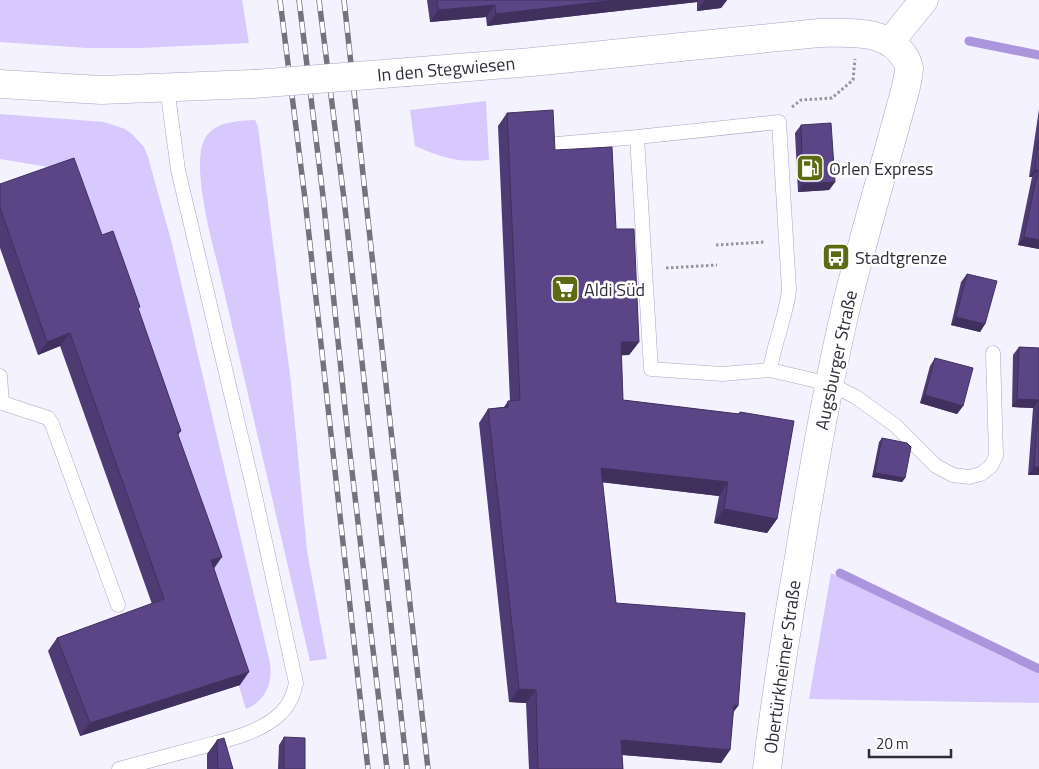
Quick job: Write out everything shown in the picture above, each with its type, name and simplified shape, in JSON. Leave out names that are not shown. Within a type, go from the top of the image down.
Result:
[{"type":"main road","points":[[890,42],[924,0]]},
{"type":"main road","name":"In den Stegwiesen","points":[[5,84],[101,90],[253,84],[551,60],[819,33],[858,34],[881,37],[890,42]]},
{"type":"main road","name":"Augsburger Straße","points":[[797,565],[807,501],[830,384],[857,264],[908,76],[909,70],[906,58],[890,42]]},
{"type":"main road","name":"Obertürkheimer Straße","points":[[767,769],[776,692],[797,565]]},
{"type":"lane","points":[[119,769],[228,740],[254,730],[281,713],[288,705],[296,682],[254,491],[178,170],[167,87]]},
{"type":"lane","points":[[557,144],[779,122],[788,296],[770,370]]},
{"type":"lane","points":[[637,137],[651,369],[722,374],[770,370],[830,384],[856,397],[899,428],[922,454],[941,469],[958,476],[973,477],[989,468],[995,460],[997,452],[994,353]]},
{"type":"lane","points":[[0,376],[1,403],[48,418],[52,424],[118,604]]},
{"type":"path","points":[[779,122],[798,102],[832,98],[853,80],[858,34]]},
{"type":"path","points":[[716,245],[786,241]]},
{"type":"path","points":[[645,269],[717,264]]},
{"type":"shaded area","points":[[0,0],[242,0],[249,43],[141,48],[87,48],[0,42]]},
{"type":"shaded area","points":[[486,101],[489,160],[468,161],[451,159],[415,146],[410,110]]},
{"type":"shaded area","points":[[0,114],[104,122],[125,129],[144,147],[171,240],[270,663],[269,685],[266,691],[253,706],[246,709],[79,172],[0,159]]},
{"type":"shaded area","points":[[255,120],[258,127],[291,383],[307,551],[327,659],[310,661],[208,223],[201,180],[200,161],[202,145],[208,134],[224,124]]},
{"type":"shaded area","points":[[831,573],[1039,674],[1039,703],[809,699]]},
{"type":"building","points":[[437,0],[616,0],[496,14],[495,5],[438,10]]},
{"type":"building","points":[[553,110],[555,150],[612,147],[616,229],[634,229],[639,342],[621,342],[623,400],[739,414],[740,412],[794,421],[777,519],[724,509],[728,482],[601,468],[616,603],[745,613],[738,706],[734,705],[730,750],[621,740],[623,769],[538,769],[536,690],[519,689],[488,409],[508,407],[508,401],[520,400],[507,113]]},
{"type":"building","points":[[831,123],[835,182],[803,184],[801,125]]},
{"type":"building","points":[[1039,139],[1039,240],[1024,237],[1038,170],[1035,169]]},
{"type":"building","points":[[74,158],[102,235],[113,231],[140,307],[138,308],[181,431],[177,432],[222,557],[211,560],[249,672],[90,723],[57,638],[164,599],[70,333],[47,342],[0,208],[0,184]]},
{"type":"building","points":[[967,274],[997,281],[985,324],[956,317]]},
{"type":"building","points":[[1019,347],[1039,348],[1039,400],[1017,399]]},
{"type":"building","points":[[935,358],[973,368],[963,406],[925,395]]},
{"type":"building","points":[[1039,400],[1039,467],[1034,467]]},
{"type":"building","points":[[882,438],[907,443],[911,447],[905,478],[875,473]]},
{"type":"building","points":[[284,737],[305,738],[305,769],[284,769]]},
{"type":"building","points":[[224,738],[233,769],[218,769],[217,740]]},
{"type":"waterway","points":[[969,41],[1039,55]]},
{"type":"waterway","points":[[840,573],[1039,669]]},
{"type":"railway","points":[[280,0],[305,199],[368,769]]},
{"type":"railway","points":[[299,0],[323,196],[348,437],[387,769]]},
{"type":"railway","points":[[319,0],[344,199],[407,769]]},
{"type":"railway","points":[[344,0],[428,769]]},
{"type":"place","name":"Orlen Express","points":[[810,168]]},
{"type":"place","name":"Stadtgrenze","points":[[836,257]]},
{"type":"place","name":"Aldi Süd","points":[[565,289]]}]
